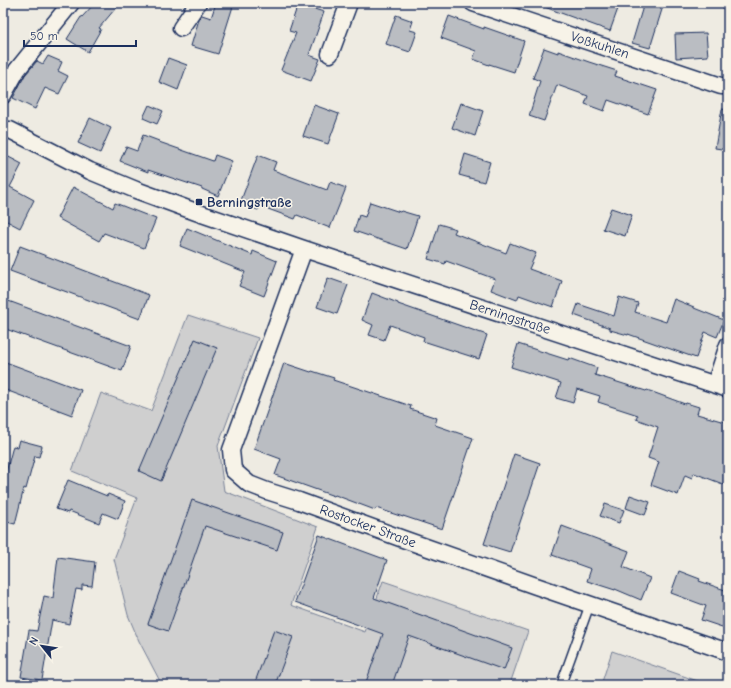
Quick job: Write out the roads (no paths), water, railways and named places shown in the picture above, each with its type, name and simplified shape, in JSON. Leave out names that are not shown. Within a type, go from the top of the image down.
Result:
[{"type":"street","points":[[3,94],[17,70],[71,3]]},
{"type":"street","points":[[181,28],[198,3]]},
{"type":"street","points":[[330,54],[349,3]]},
{"type":"street","name":"Voßkuhlen","points":[[473,3],[721,86],[728,86]]},
{"type":"street","name":"Berningstraße","points":[[3,130],[10,130],[90,171],[136,190],[304,249],[722,387]]},
{"type":"street","name":"Rostocker Straße","points":[[304,249],[231,450],[233,470],[249,484],[267,491],[305,503],[728,652]]},
{"type":"street","points":[[722,387],[728,345]]},
{"type":"lane","points":[[563,679],[590,604]]},
{"type":"place","name":"Berningstraße","points":[[199,202]]}]
